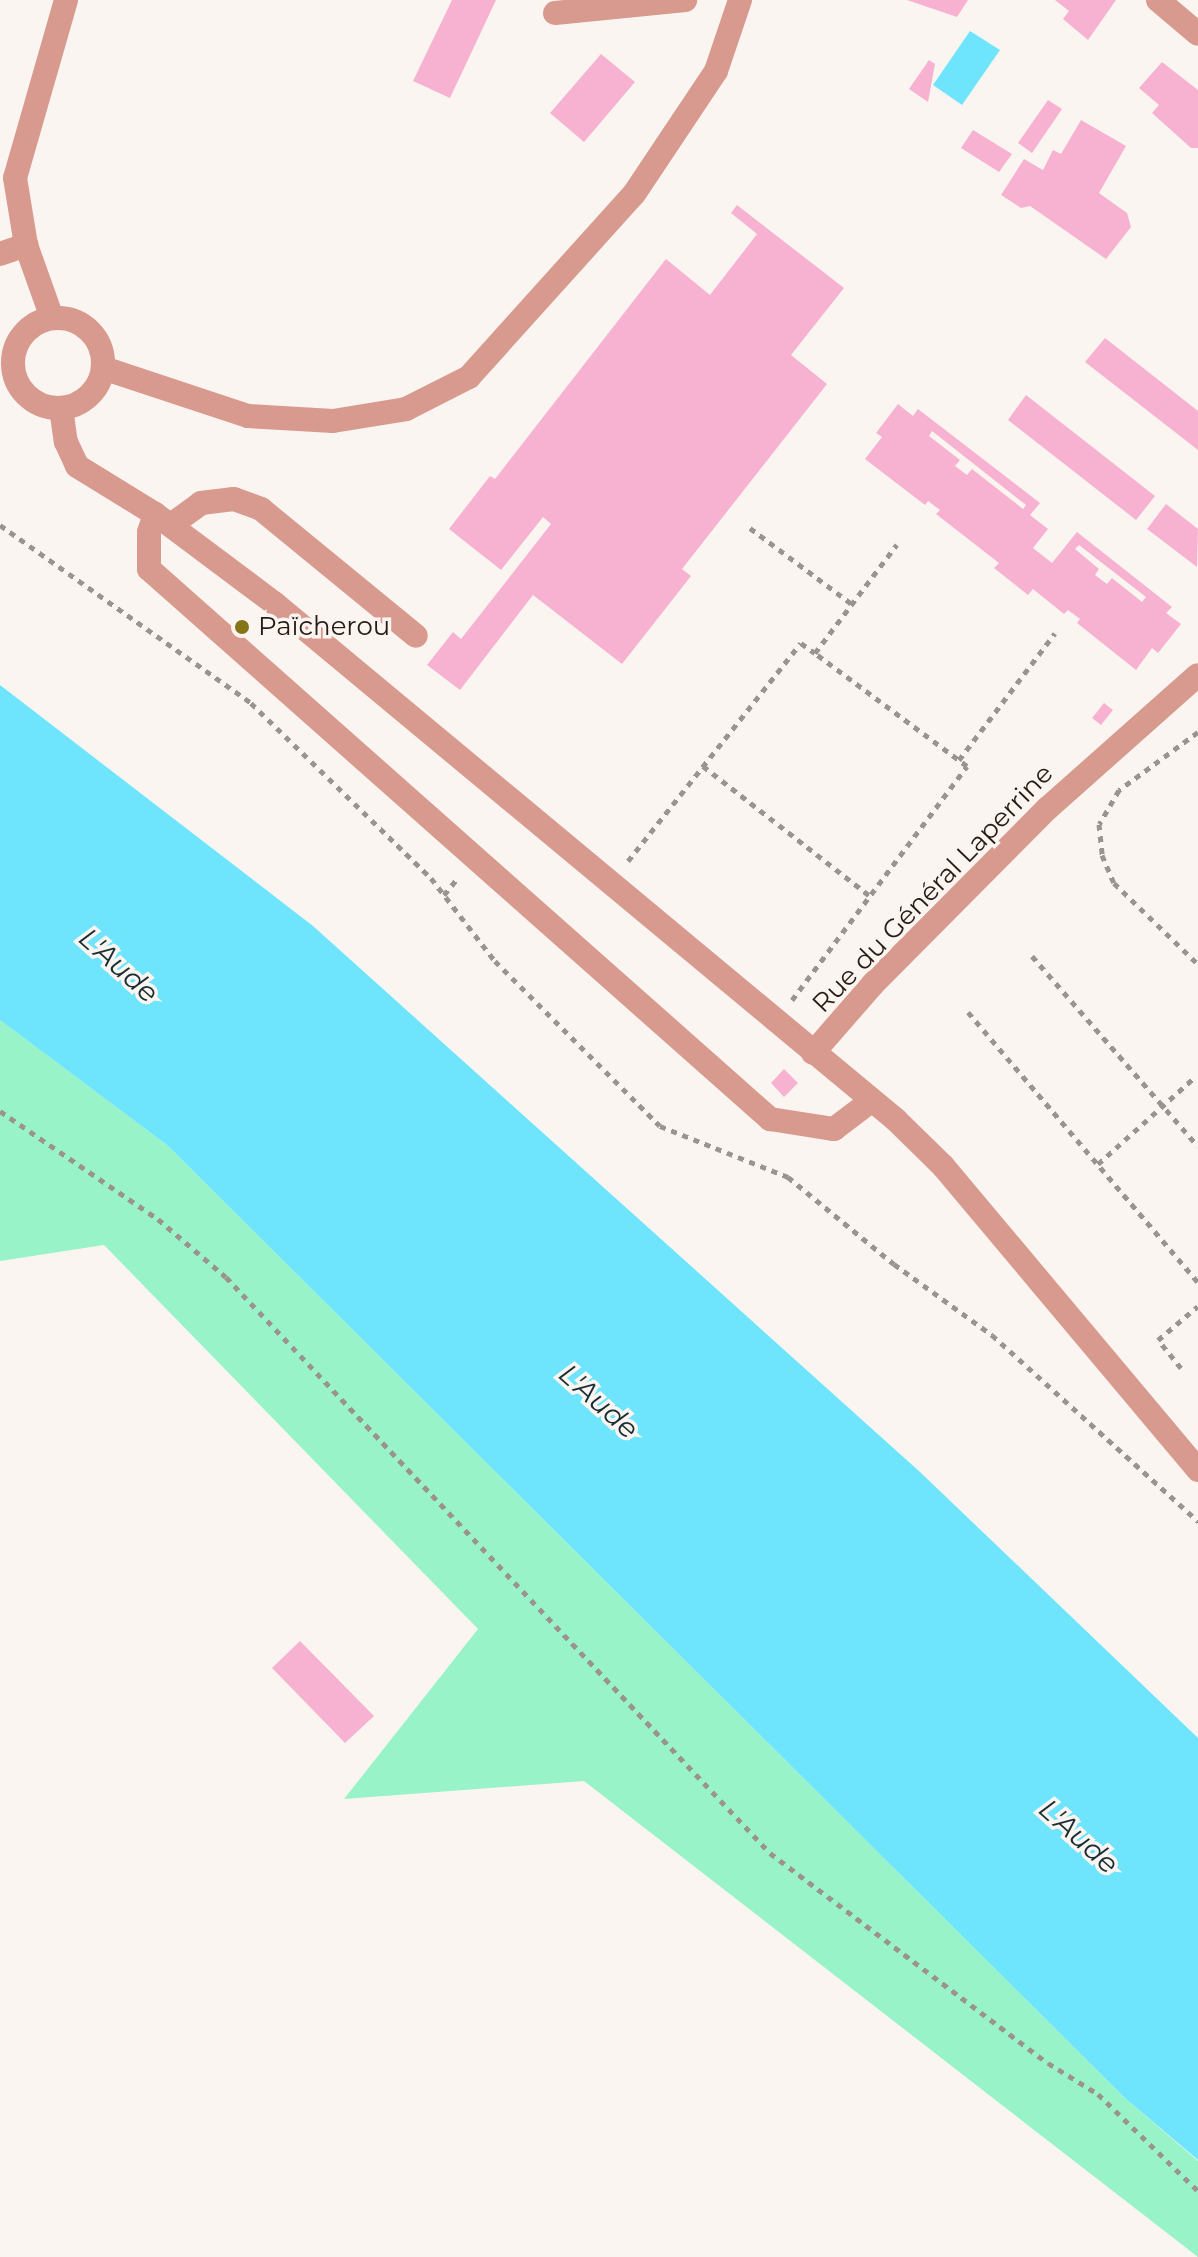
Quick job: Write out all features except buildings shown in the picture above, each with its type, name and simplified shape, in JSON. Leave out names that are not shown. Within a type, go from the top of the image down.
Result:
[{"type":"street","points":[[52,318],[26,245],[15,178],[66,0]]},
{"type":"street","points":[[555,13],[685,0]]},
{"type":"street","points":[[103,368],[248,416],[333,421],[406,409],[469,377],[634,194],[716,71],[740,0]]},
{"type":"street","points":[[1162,1],[1198,34]]},
{"type":"street","points":[[0,254],[26,245]]},
{"type":"street","points":[[52,318],[86,327],[96,338],[103,368],[89,396],[61,408],[45,406],[21,387],[7,357],[28,330],[52,318]]},
{"type":"street","points":[[61,408],[66,442],[77,466],[163,520],[392,700],[813,1053]]},
{"type":"street","points":[[416,636],[261,509],[234,499],[201,503],[163,520],[149,532],[149,569],[770,1119],[834,1129],[871,1101]]},
{"type":"street","name":"Rue du Général Laperrine","points":[[1198,675],[1048,808],[873,984],[813,1053],[943,1166],[1198,1470]]},
{"type":"path","points":[[0,525],[251,703],[444,895],[495,961],[660,1126],[788,1177],[894,1264],[992,1335],[1198,1521]]},
{"type":"path","points":[[750,528],[852,604]]},
{"type":"path","points":[[815,653],[897,544]]},
{"type":"path","points":[[959,760],[1055,633]]},
{"type":"path","points":[[622,868],[801,643],[967,766],[790,1003],[778,993]]},
{"type":"path","points":[[1198,732],[1119,790],[1099,824],[1102,855],[1114,883],[1198,964]]},
{"type":"path","points":[[703,766],[870,896]]},
{"type":"path","points":[[444,895],[475,857]]},
{"type":"path","points":[[1032,956],[1198,1146]]},
{"type":"path","points":[[968,1012],[1198,1282]]},
{"type":"path","points":[[1098,1164],[1195,1077]]},
{"type":"path","points":[[0,1111],[158,1219],[226,1277],[770,1853],[1048,2063],[1098,2094],[1198,2191]]},
{"type":"path","points":[[1181,1368],[1158,1340],[1198,1306]]},
{"type":"green space","points":[[0,1020],[167,1145],[1126,2099],[1198,2161],[1198,2257],[584,1781],[344,1799],[478,1629],[104,1245],[0,1261]]},
{"type":"water","points":[[970,31],[1000,50],[962,105],[933,85]]},
{"type":"water","name":"L'Aude","points":[[0,685],[313,926],[920,1472],[1198,1738],[1198,2160],[1126,2099],[167,1145],[0,1020]]},
{"type":"place","name":"Païcherou","points":[[242,627]]}]
